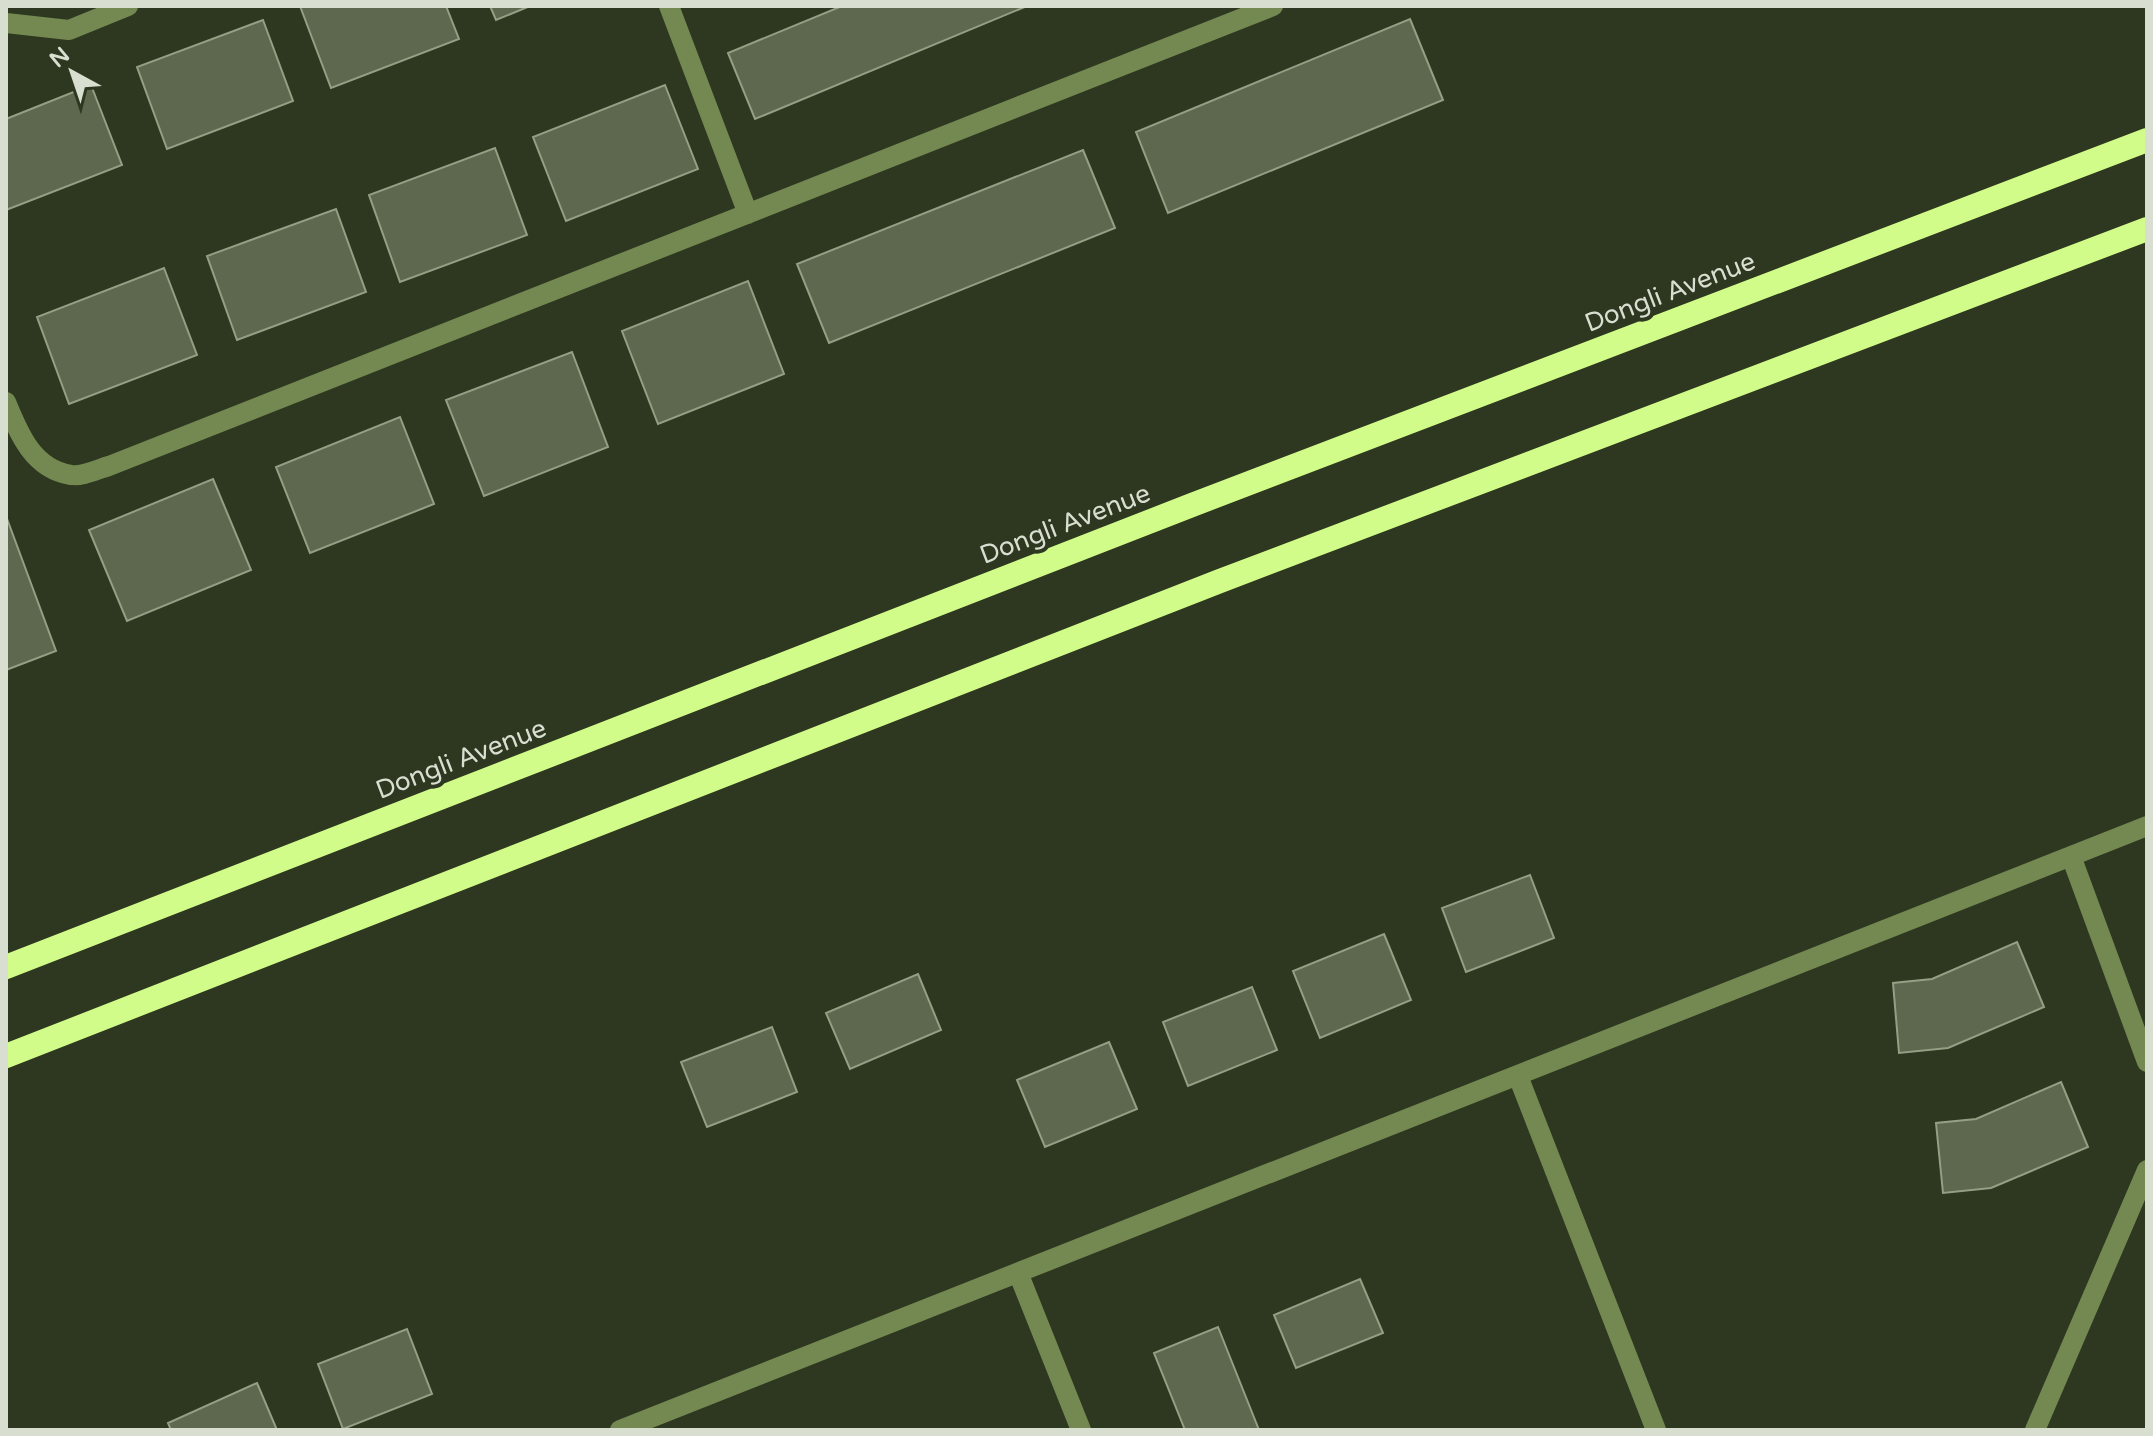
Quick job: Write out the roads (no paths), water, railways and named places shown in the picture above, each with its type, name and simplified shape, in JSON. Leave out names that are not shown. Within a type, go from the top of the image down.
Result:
[{"type":"highway","name":"Dongli Avenue","points":[[6,967],[1192,505],[2147,140]]},
{"type":"highway","points":[[6,1056],[1220,581],[2147,229]]},
{"type":"lane","points":[[6,23],[69,30],[128,6]]},
{"type":"lane","points":[[669,6],[748,214]]},
{"type":"lane","points":[[6,402],[20,438],[43,466],[74,476],[109,466],[1273,6]]},
{"type":"lane","points":[[620,1430],[1019,1275],[2147,826]]},
{"type":"lane","points":[[2071,856],[2147,1062]]},
{"type":"lane","points":[[1518,1076],[1656,1430]]},
{"type":"lane","points":[[2035,1430],[2147,1170]]},
{"type":"lane","points":[[1019,1275],[1081,1430]]}]
